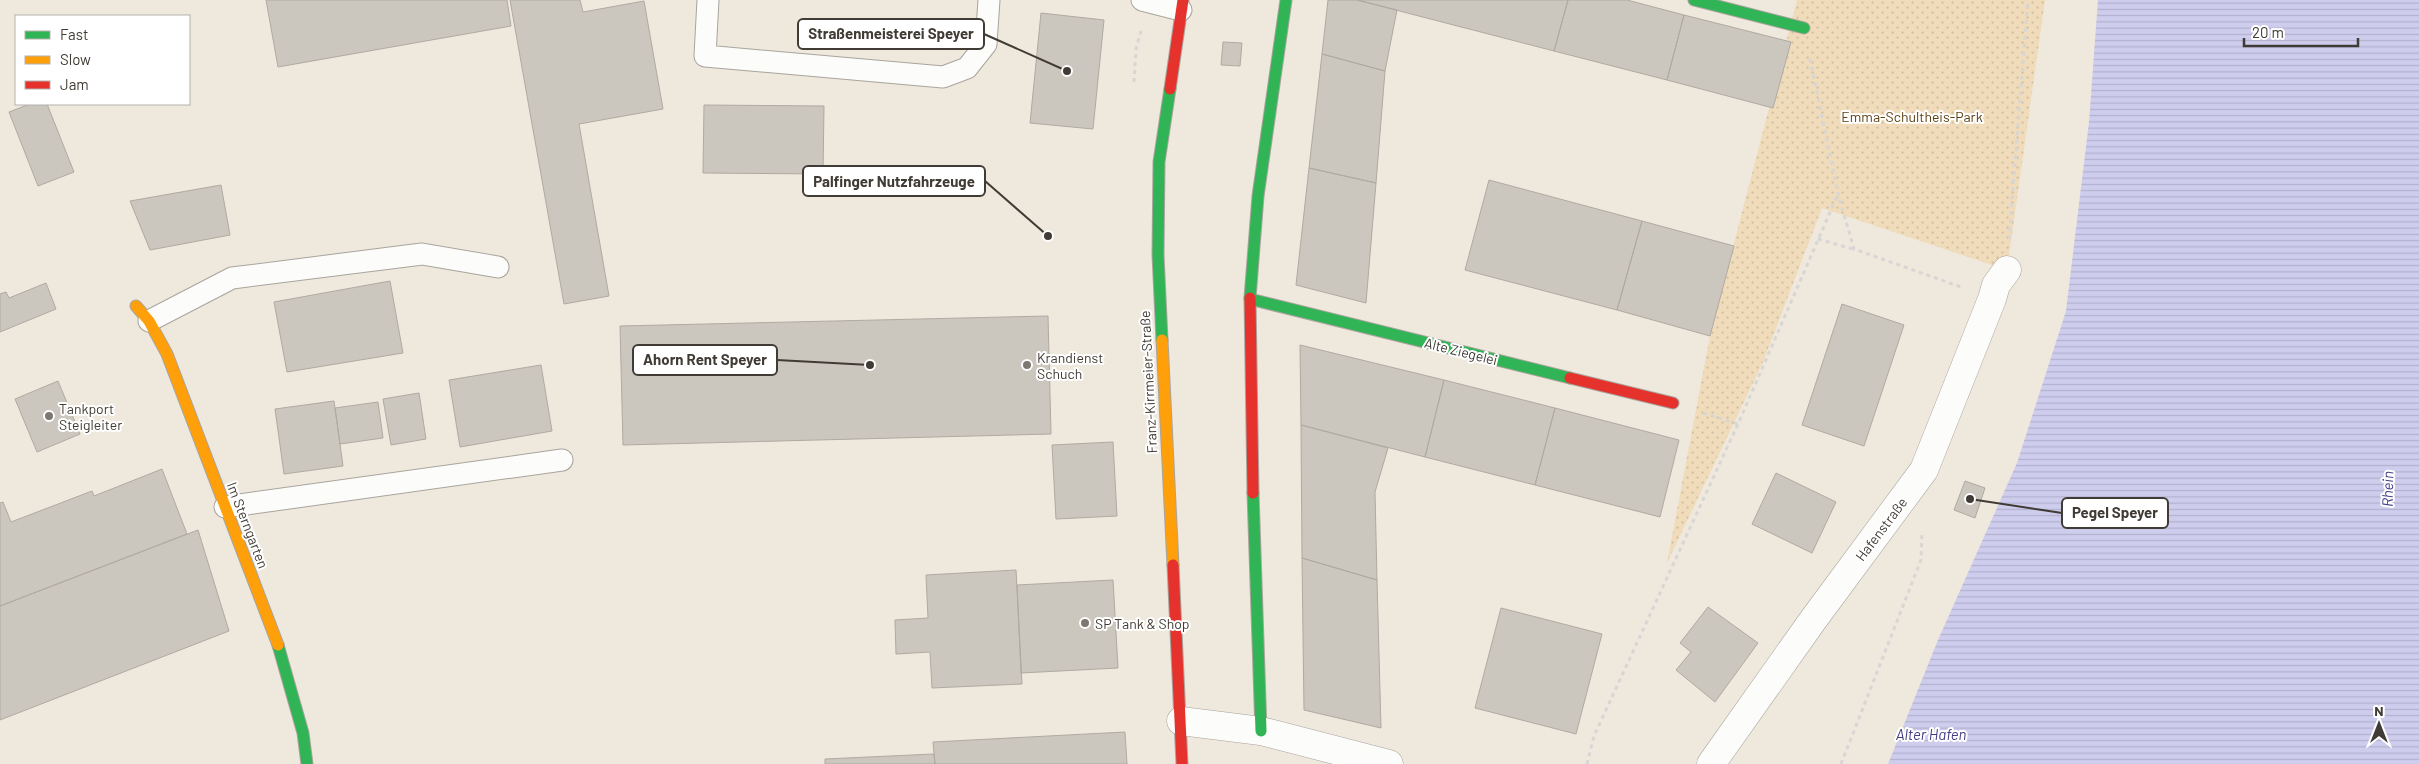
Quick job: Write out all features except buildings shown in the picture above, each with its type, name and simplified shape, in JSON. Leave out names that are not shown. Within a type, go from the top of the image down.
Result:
[{"type":"street","points":[[1261,731],[1250,420],[1250,299],[1258,196],[1286,0]]},
{"type":"street","points":[[1694,0],[1804,28]]},
{"type":"street","name":"Franz-Kirrmeier-Straße","points":[[1182,5],[1159,162],[1158,255],[1182,764]]},
{"type":"street","name":"Hafenstraße","points":[[1711,764],[1813,620],[1924,470],[1996,285],[2007,270]]},
{"type":"street","name":"Alte Ziegelei","points":[[1250,299],[1673,403]]},
{"type":"street","name":"Im Sterngarten","points":[[143,314],[168,354],[278,646],[303,733],[307,764]]},
{"type":"street","points":[[1181,721],[1261,731],[1389,764]]},
{"type":"lane","points":[[708,0],[705,56],[943,76],[967,68],[986,44],[988,0]]},
{"type":"lane","points":[[1142,0],[1182,5]]},
{"type":"lane","points":[[143,314],[232,278],[422,254],[498,267]]},
{"type":"lane","points":[[225,507],[562,460]]},
{"type":"path","points":[[2007,270],[2028,0]]},
{"type":"path","points":[[1804,28],[1838,194],[1854,249]]},
{"type":"path","points":[[1587,764],[1594,736],[1738,424],[1838,194]]},
{"type":"path","points":[[1818,239],[1854,249],[1992,298]]},
{"type":"path","points":[[1841,764],[1920,560],[1922,524]]},
{"type":"green space","name":"Emma-Schultheis-Park","points":[[1797,0],[2045,0],[2007,270],[1822,208],[1763,362],[1667,563],[1710,336]]},
{"type":"water","points":[[2098,0],[2419,0],[2419,764],[1888,764],[1938,640],[2017,463],[2066,311],[2089,122]]},
{"type":"traffic: fast","points":[[1250,298],[1258,196],[1286,0]]},
{"type":"traffic: fast","points":[[1694,0],[1804,28]]},
{"type":"traffic: fast","points":[[1162,340],[1158,255],[1159,162],[1170,89]]},
{"type":"traffic: fast","points":[[1250,299],[1570,378]]},
{"type":"traffic: fast","points":[[1253,493],[1261,731]]},
{"type":"traffic: fast","points":[[278,645],[303,733],[307,764]]},
{"type":"traffic: slow","points":[[136,306],[149,321],[167,354],[278,645]]},
{"type":"traffic: slow","points":[[1162,340],[1173,565]]},
{"type":"traffic: jam","points":[[1170,89],[1183,0]]},
{"type":"traffic: jam","points":[[1250,298],[1253,493]]},
{"type":"traffic: jam","points":[[1570,378],[1673,403]]},
{"type":"traffic: jam","points":[[1173,565],[1182,764]]},
{"type":"place","name":"Straßenmeisterei Speyer","points":[[1067,71]]},
{"type":"place","name":"Palfinger Nutzfahrzeuge","points":[[1048,236]]},
{"type":"place","name":"Ahorn Rent Speyer","points":[[870,365]]},
{"type":"place","name":"Krandienst Schuch","points":[[1027,365]]},
{"type":"place","name":"Tankport Steigleiter","points":[[49,416]]},
{"type":"place","name":"Pegel Speyer","points":[[1970,499]]},
{"type":"place","name":"SP Tank & Shop","points":[[1085,623]]},
{"type":"water label","name":"Rhein","points":[[2387,489]]},
{"type":"water label","name":"Alter Hafen","points":[[1931,734]]}]
